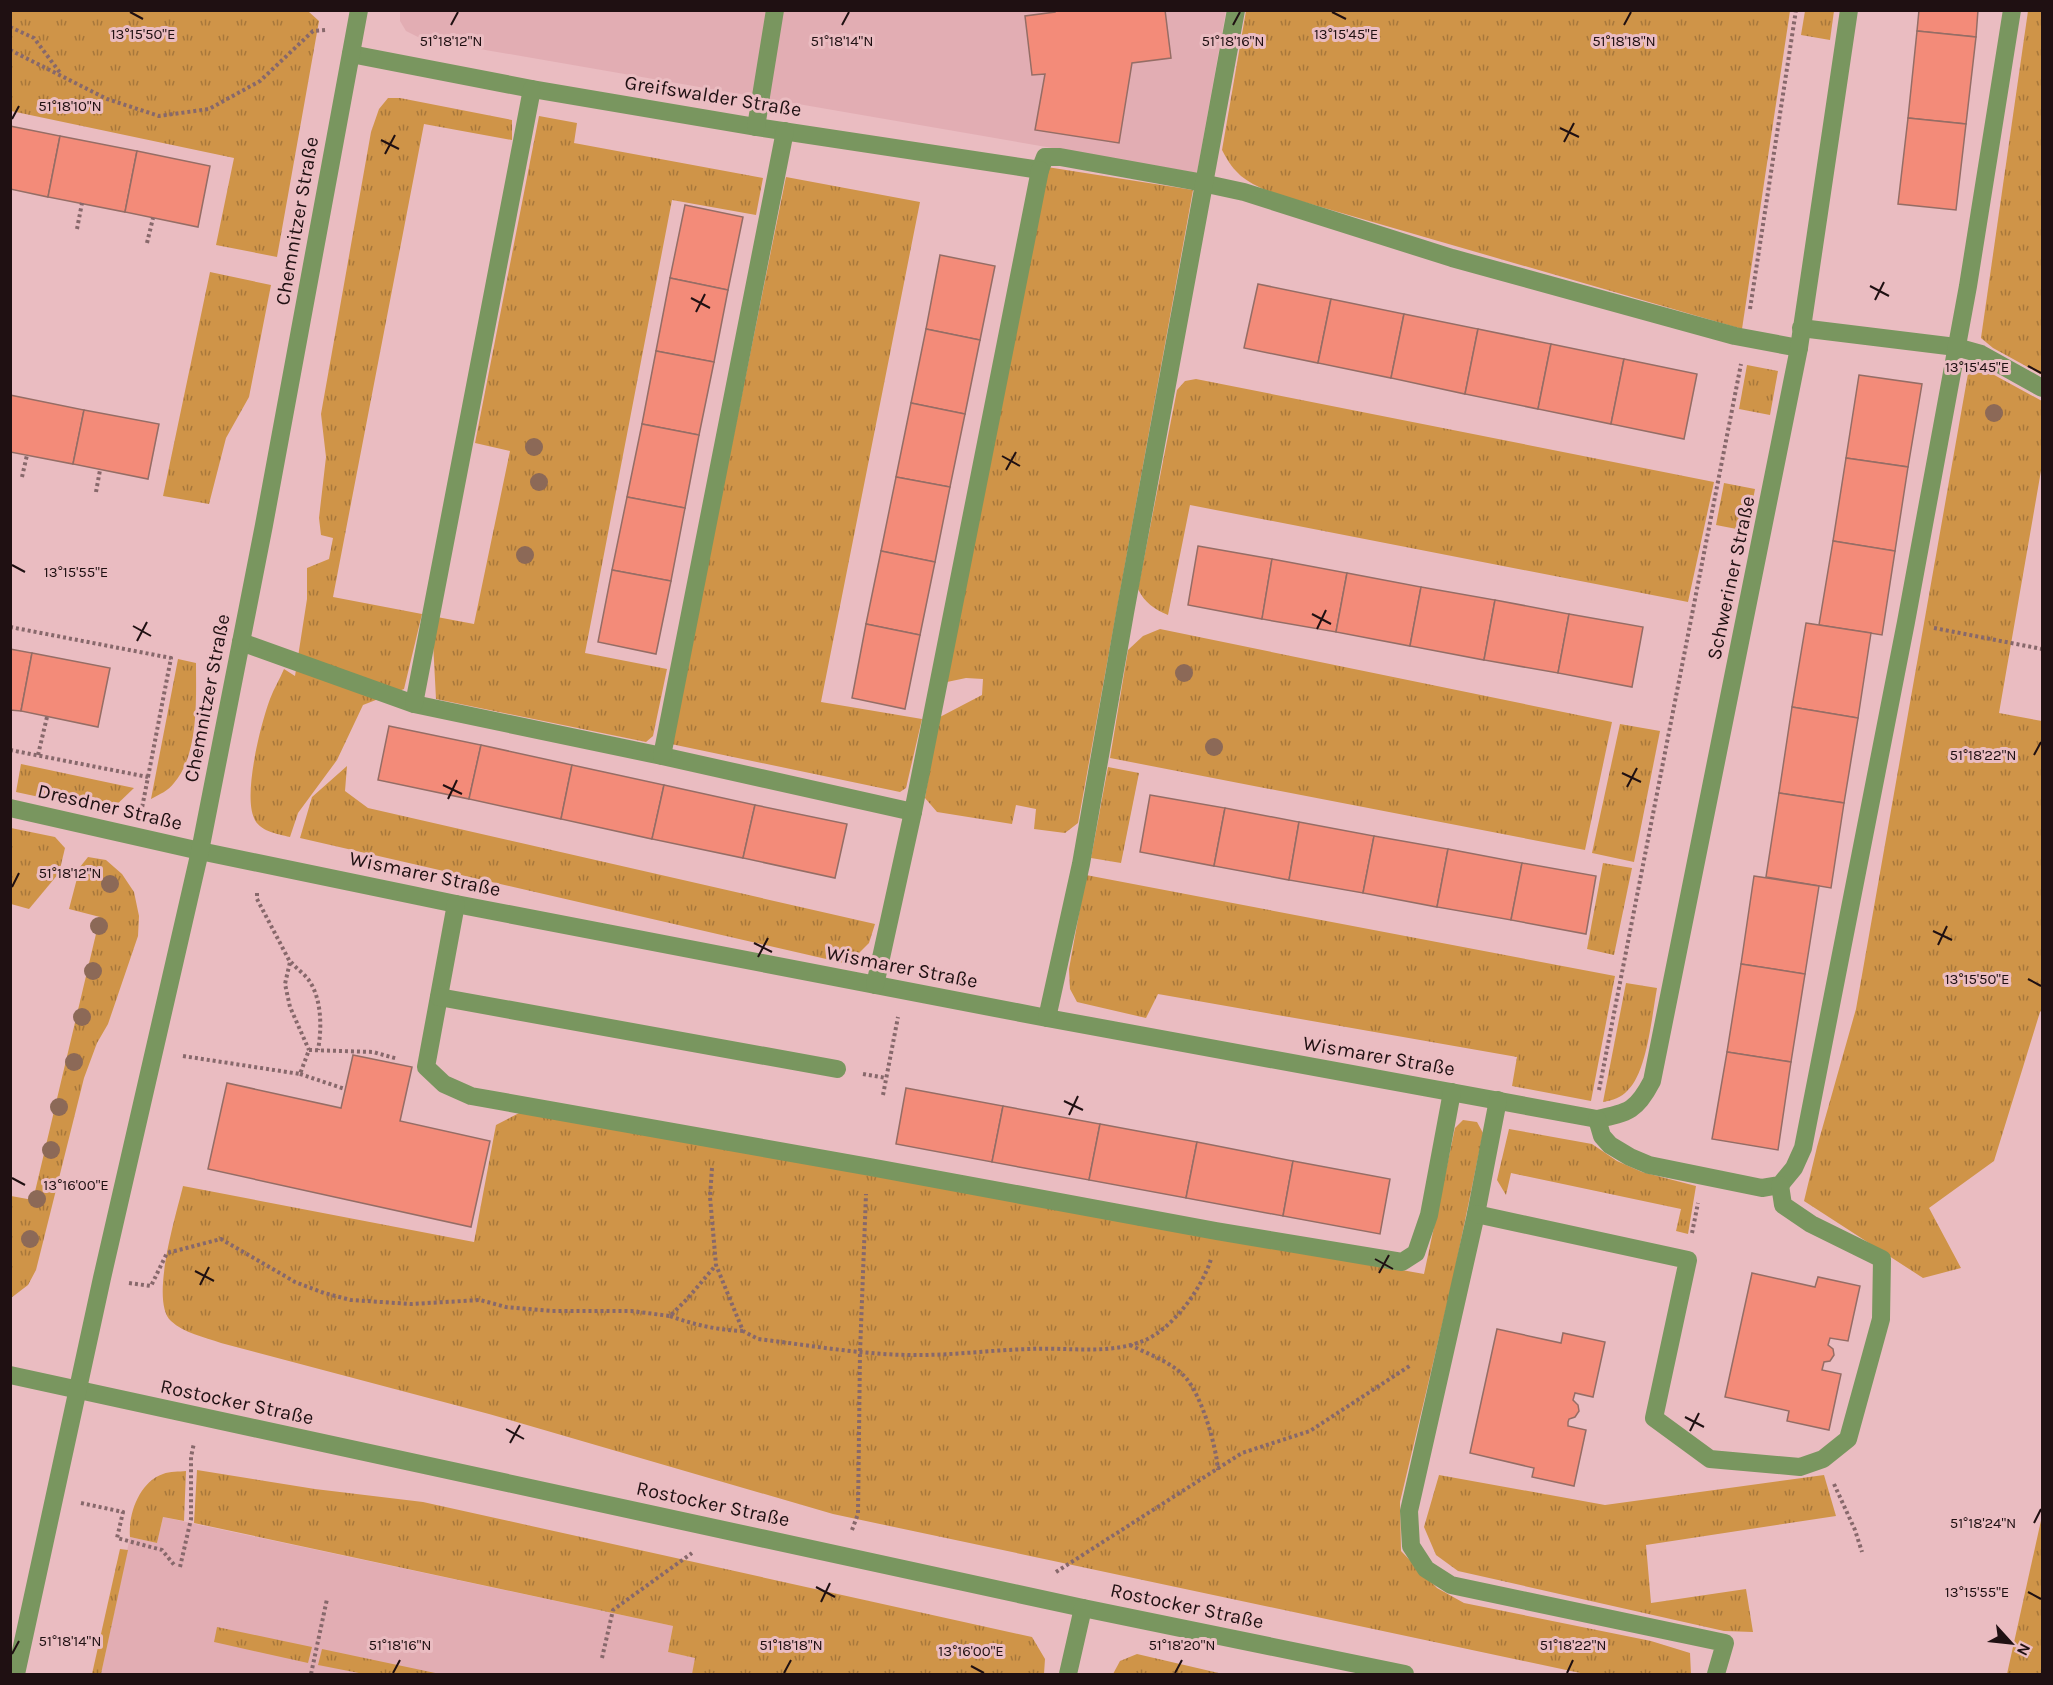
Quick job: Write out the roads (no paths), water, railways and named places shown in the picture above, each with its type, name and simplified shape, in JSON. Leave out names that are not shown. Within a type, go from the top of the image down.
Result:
[{"type":"street","points":[[756,127],[775,10]]},
{"type":"street","points":[[1047,1018],[1081,864],[1236,10]]},
{"type":"street","name":"Schweriner Straße","points":[[1597,1119],[1624,1114],[1643,1099],[1652,1081],[1799,348],[1849,10]]},
{"type":"street","points":[[1597,1119],[1602,1136],[1610,1145],[1649,1165],[1762,1188],[1780,1185],[1794,1168],[1803,1148],[1906,622],[1968,286],[2012,10]]},
{"type":"street","name":"Chemnitzer Straße","points":[[16,1674],[102,1278],[200,851],[358,18]]},
{"type":"street","name":"Greifswalder Straße","points":[[351,54],[756,127],[1040,170]]},
{"type":"street","points":[[414,704],[532,88]]},
{"type":"street","points":[[662,756],[785,131]]},
{"type":"street","points":[[874,985],[913,812],[1040,170],[1045,157],[1060,157],[1244,192],[1452,258],[1746,338],[1799,348]]},
{"type":"street","points":[[1801,328],[1956,347],[1982,354],[2043,388]]},
{"type":"street","points":[[241,642],[414,704],[913,812]]},
{"type":"street","name":"Dresdner Straße","points":[[10,808],[200,851]]},
{"type":"street","name":"Wismarer Straße","points":[[200,851],[456,904],[874,985],[1597,1119]]},
{"type":"street","points":[[456,904],[426,1067],[444,1084],[471,1096],[1216,1231],[1402,1262],[1416,1253],[1430,1215],[1452,1092]]},
{"type":"street","points":[[439,997],[837,1069]]},
{"type":"street","points":[[1498,1100],[1476,1214],[1409,1511],[1411,1546],[1426,1569],[1451,1585],[1725,1643],[1716,1674]]},
{"type":"street","points":[[1476,1214],[1688,1260],[1654,1418],[1710,1459],[1800,1467],[1823,1459],[1848,1439],[1881,1319],[1882,1259],[1802,1218],[1783,1204],[1780,1185]]},
{"type":"street","name":"Rostocker Straße","points":[[10,1375],[1083,1608],[1405,1674]]},
{"type":"street","points":[[1068,1674],[1083,1608]]}]
